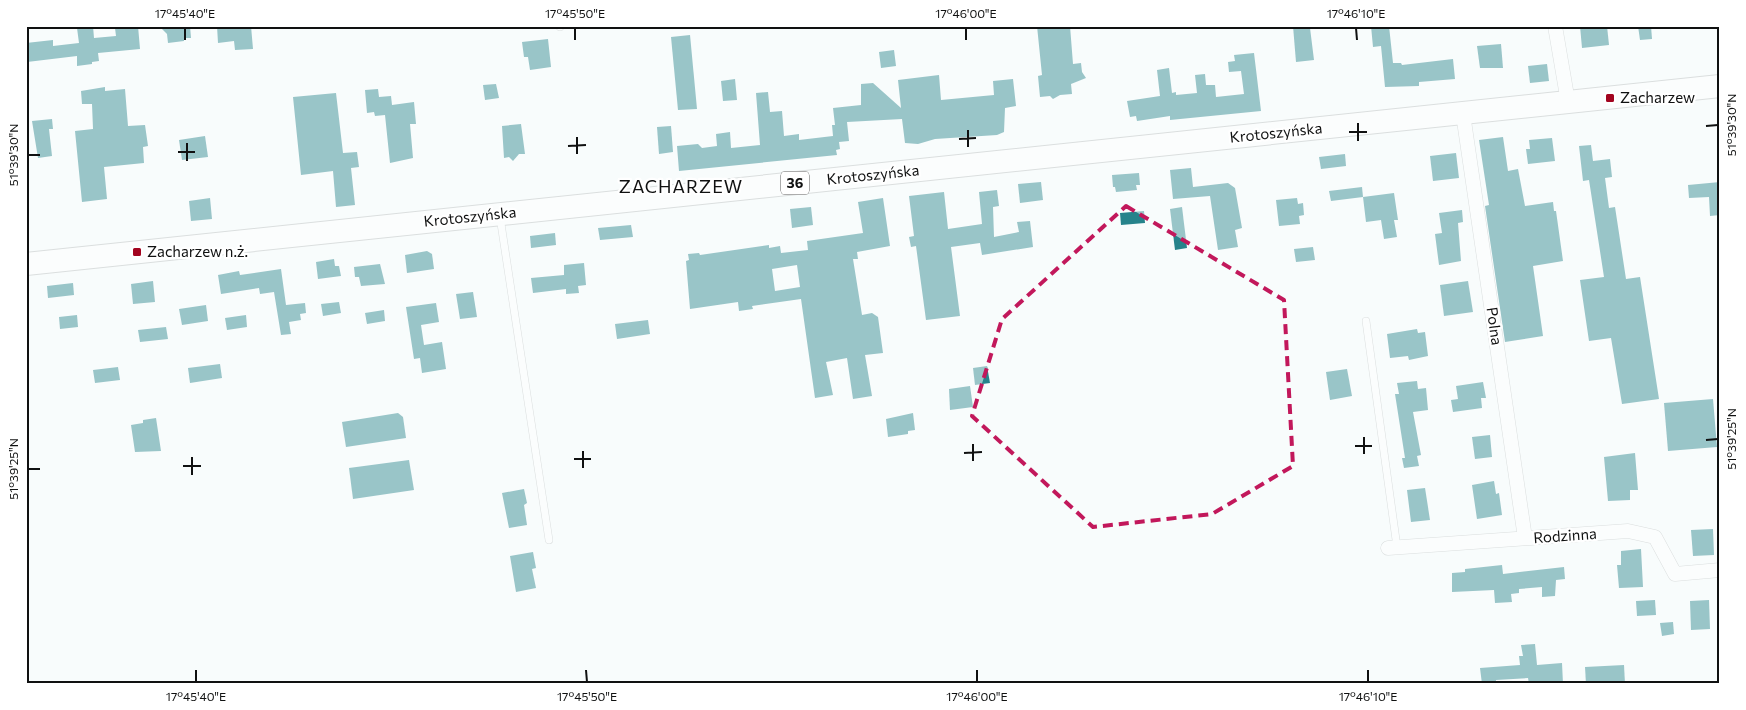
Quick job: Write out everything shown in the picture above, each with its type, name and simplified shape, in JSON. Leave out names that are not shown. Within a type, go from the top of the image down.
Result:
[{"type":"main road","name":"Krotoszyńska","points":[[26,264],[1720,86]]},
{"type":"street","points":[[1555,26],[1568,102]]},
{"type":"street","name":"Polna","points":[[1463,114],[1525,538]]},
{"type":"street","name":"Rodzinna","points":[[1393,547],[1628,531],[1655,538],[1675,574],[1720,570]]},
{"type":"lane","points":[[499,214],[549,540]]},
{"type":"lane","points":[[1366,321],[1393,547]]},
{"type":"highlighted area","points":[[1126,206],[1284,300],[1293,466],[1212,514],[1093,527],[972,416],[1002,319]]},
{"type":"building","points":[[93,26],[94,38],[116,36],[115,28],[138,26],[140,49],[98,53],[99,61],[77,66],[77,56],[27,62],[26,43],[53,40],[53,46],[79,43],[77,28]]},
{"type":"building","points":[[159,26],[190,26],[191,38],[168,43],[167,34]]},
{"type":"building","points":[[217,26],[251,26],[253,49],[235,50],[234,41],[218,43]]},
{"type":"building","points":[[1037,26],[1070,26],[1073,64],[1081,63],[1082,72],[1086,78],[1071,84],[1072,94],[1060,95],[1053,99],[1050,96],[1040,97],[1038,76],[1042,75]]},
{"type":"building","points":[[1293,26],[1310,28],[1314,60],[1296,62]]},
{"type":"building","points":[[1371,26],[1389,26],[1393,63],[1401,63],[1402,65],[1453,59],[1455,79],[1419,82],[1419,86],[1385,87],[1381,46],[1373,47]]},
{"type":"building","points":[[1580,26],[1607,26],[1609,45],[1582,48]]},
{"type":"building","points":[[1638,26],[1651,26],[1652,39],[1640,40]]},
{"type":"building","points":[[690,35],[697,109],[678,110],[671,37]]},
{"type":"building","points":[[548,39],[551,67],[530,70],[528,57],[524,57],[522,42]]},
{"type":"building","points":[[1501,44],[1503,68],[1480,68],[1477,46]]},
{"type":"building","points":[[894,50],[896,66],[881,68],[879,52]]},
{"type":"building","points":[[1254,53],[1261,111],[1170,120],[1170,116],[1137,121],[1136,116],[1130,117],[1127,101],[1160,96],[1157,70],[1169,68],[1172,93],[1176,92],[1176,95],[1197,93],[1195,75],[1205,74],[1206,85],[1215,85],[1216,97],[1244,94],[1241,71],[1229,72],[1228,62],[1235,61],[1234,55]]},
{"type":"building","points":[[1547,64],[1549,81],[1530,83],[1528,66]]},
{"type":"building","points":[[939,75],[941,100],[994,95],[993,81],[1013,79],[1016,106],[1005,108],[1004,132],[997,135],[935,139],[918,144],[905,143],[902,119],[847,122],[849,141],[839,142],[840,149],[836,150],[837,155],[679,171],[677,146],[698,144],[702,148],[717,146],[716,134],[730,132],[731,148],[760,145],[756,93],[768,92],[770,112],[782,111],[784,136],[799,134],[799,140],[833,136],[832,125],[835,125],[833,108],[861,105],[861,84],[873,83],[901,108],[898,80]]},
{"type":"building","points":[[735,79],[737,100],[723,101],[721,81]]},
{"type":"building","points":[[496,84],[499,98],[485,100],[483,85]]},
{"type":"building","points":[[105,87],[105,91],[125,89],[128,126],[145,125],[148,146],[143,147],[144,163],[104,167],[107,199],[82,202],[75,131],[93,129],[92,104],[82,104],[81,91]]},
{"type":"building","points":[[378,89],[379,97],[391,96],[392,105],[414,102],[416,124],[410,124],[413,158],[390,163],[385,115],[375,116],[374,112],[367,113],[365,90]]},
{"type":"building","points":[[336,93],[343,153],[357,152],[359,167],[351,168],[355,205],[336,207],[333,171],[301,175],[293,97]]},
{"type":"building","points":[[52,119],[53,129],[49,129],[52,156],[38,158],[32,121]]},
{"type":"building","points":[[521,124],[525,154],[519,154],[513,161],[509,157],[504,158],[502,126]]},
{"type":"building","points":[[671,126],[673,152],[659,154],[657,127]]},
{"type":"building","points":[[205,136],[208,157],[182,160],[179,140]]},
{"type":"building","points":[[1503,137],[1508,171],[1518,169],[1525,206],[1553,202],[1563,261],[1533,266],[1543,336],[1505,342],[1485,206],[1489,205],[1479,140]]},
{"type":"building","points":[[1552,138],[1555,161],[1528,164],[1526,149],[1530,149],[1529,140]]},
{"type":"building","points":[[1591,145],[1593,161],[1610,159],[1612,177],[1605,178],[1609,208],[1615,207],[1626,279],[1640,277],[1659,399],[1622,404],[1611,338],[1589,341],[1580,280],[1604,277],[1589,180],[1583,181],[1579,146]]},
{"type":"building","points":[[1456,153],[1459,178],[1433,181],[1430,156]]},
{"type":"building","points":[[1345,154],[1346,166],[1321,169],[1319,157]]},
{"type":"building","points":[[1191,168],[1193,187],[1228,183],[1235,188],[1242,228],[1235,230],[1238,247],[1218,250],[1210,196],[1173,199],[1170,170]]},
{"type":"building","points":[[1139,173],[1140,185],[1136,185],[1137,190],[1116,192],[1115,187],[1113,187],[1112,175]]},
{"type":"building","points":[[1041,182],[1043,200],[1020,203],[1018,184]]},
{"type":"building","points":[[1720,182],[1720,215],[1710,216],[1709,197],[1689,198],[1688,185]]},
{"type":"building","points":[[1362,187],[1363,197],[1331,201],[1329,191]]},
{"type":"building","points":[[997,190],[999,206],[993,207],[994,237],[1019,232],[1017,222],[1030,221],[1033,247],[982,255],[980,243],[951,247],[960,316],[926,320],[916,246],[911,247],[909,237],[914,236],[909,196],[944,192],[948,229],[982,224],[979,192]]},
{"type":"building","points":[[1394,193],[1398,220],[1394,220],[1397,237],[1384,239],[1381,220],[1366,222],[1363,197]]},
{"type":"building","points":[[210,198],[212,219],[191,221],[189,201]]},
{"type":"building","points":[[883,198],[890,246],[857,252],[858,259],[853,259],[862,315],[872,313],[878,317],[883,353],[865,355],[872,396],[853,399],[847,358],[826,362],[833,395],[815,398],[801,299],[752,306],[753,309],[739,311],[738,302],[690,309],[686,261],[689,260],[688,254],[699,253],[700,255],[769,245],[769,248],[780,246],[781,253],[808,250],[807,241],[863,233],[858,202]],"holes":[[[797,265],[800,287],[775,291],[772,269]]]},
{"type":"building","points":[[1297,198],[1298,204],[1303,203],[1304,215],[1299,216],[1300,224],[1279,226],[1276,200]]},
{"type":"building","points":[[811,207],[813,225],[792,228],[790,209]]},
{"type":"building","points":[[1182,207],[1187,248],[1175,250],[1170,209]]},
{"type":"building","points":[[1462,210],[1463,222],[1458,223],[1461,261],[1439,265],[1435,234],[1442,233],[1439,213]]},
{"type":"building","points":[[1144,211],[1145,223],[1121,225],[1120,213]]},
{"type":"building","points":[[631,225],[633,237],[600,240],[598,228]]},
{"type":"building","points":[[555,233],[556,245],[531,248],[530,236]]},
{"type":"building","points":[[1313,247],[1315,260],[1296,262],[1294,249]]},
{"type":"building","points":[[427,251],[432,254],[434,269],[407,273],[405,255]]},
{"type":"building","points":[[334,259],[335,266],[339,266],[341,276],[318,279],[316,262]]},
{"type":"building","points":[[584,263],[586,285],[578,286],[579,293],[566,294],[566,289],[533,293],[531,278],[564,275],[564,265]]},
{"type":"building","points":[[380,264],[385,284],[361,286],[359,277],[355,277],[354,267]]},
{"type":"building","points":[[281,269],[286,305],[305,303],[306,313],[300,314],[301,320],[289,322],[291,334],[281,335],[274,292],[260,294],[259,288],[221,294],[218,275],[239,271],[240,275]]},
{"type":"building","points":[[153,281],[155,302],[133,304],[131,284]]},
{"type":"building","points":[[1468,281],[1473,312],[1444,316],[1440,285]]},
{"type":"building","points":[[73,283],[74,295],[48,298],[47,286]]},
{"type":"building","points":[[473,292],[477,317],[460,319],[456,294]]},
{"type":"building","points":[[339,302],[341,313],[323,316],[321,304]]},
{"type":"building","points":[[436,303],[439,322],[421,325],[424,345],[442,342],[446,369],[422,373],[420,358],[414,359],[406,307]]},
{"type":"building","points":[[206,305],[208,321],[182,325],[179,309]]},
{"type":"building","points":[[384,310],[385,321],[367,324],[365,313]]},
{"type":"building","points":[[77,315],[78,327],[60,329],[59,317]]},
{"type":"building","points":[[246,315],[247,327],[227,330],[225,318]]},
{"type":"building","points":[[648,320],[650,334],[617,339],[615,324]]},
{"type":"building","points":[[166,327],[168,339],[140,342],[138,330]]},
{"type":"building","points":[[1417,329],[1418,333],[1425,332],[1428,356],[1409,360],[1408,356],[1390,358],[1387,334]]},
{"type":"building","points":[[220,364],[222,378],[190,383],[188,368]]},
{"type":"building","points":[[987,366],[990,383],[975,385],[973,368]]},
{"type":"building","points":[[118,367],[120,380],[95,383],[93,370]]},
{"type":"building","points":[[1347,369],[1352,396],[1330,400],[1326,372]]},
{"type":"building","points":[[1417,381],[1418,389],[1426,388],[1428,410],[1413,412],[1421,455],[1417,456],[1419,466],[1404,468],[1402,458],[1405,458],[1395,394],[1399,394],[1397,383]]},
{"type":"building","points":[[1483,382],[1486,398],[1481,398],[1482,408],[1453,412],[1451,400],[1458,399],[1456,386]]},
{"type":"building","points":[[970,386],[973,407],[950,410],[949,389]]},
{"type":"building","points":[[1713,399],[1717,447],[1668,451],[1664,403]]},
{"type":"building","points":[[398,413],[403,417],[406,438],[346,447],[342,422]]},
{"type":"building","points":[[913,413],[915,430],[908,431],[908,434],[888,437],[886,419]]},
{"type":"building","points":[[156,418],[161,451],[135,452],[131,425],[143,423],[143,420]]},
{"type":"building","points":[[1490,435],[1492,457],[1475,459],[1472,437]]},
{"type":"building","points":[[1635,453],[1638,490],[1630,490],[1630,500],[1608,501],[1604,457]]},
{"type":"building","points":[[409,460],[414,490],[353,499],[349,468]]},
{"type":"building","points":[[1494,481],[1496,494],[1499,493],[1502,515],[1477,519],[1472,485]]},
{"type":"building","points":[[1425,488],[1430,520],[1411,522],[1407,490]]},
{"type":"building","points":[[524,489],[527,503],[524,505],[527,525],[509,528],[502,493]]},
{"type":"building","points":[[1713,529],[1714,555],[1693,556],[1691,530]]},
{"type":"building","points":[[1641,549],[1643,587],[1619,588],[1617,565],[1621,565],[1621,551]]},
{"type":"building","points":[[533,552],[536,568],[532,569],[536,588],[516,592],[510,556]]},
{"type":"building","points":[[1502,565],[1503,574],[1564,567],[1565,579],[1556,580],[1555,596],[1542,597],[1542,587],[1519,589],[1519,593],[1511,594],[1512,602],[1495,603],[1494,590],[1452,592],[1452,573],[1465,572],[1465,569]]},
{"type":"building","points":[[1655,600],[1656,615],[1637,616],[1636,601]]},
{"type":"building","points":[[1709,600],[1710,629],[1691,630],[1690,601]]},
{"type":"building","points":[[1673,622],[1674,634],[1662,636],[1660,623]]},
{"type":"building","points":[[1535,644],[1537,665],[1562,663],[1563,684],[1529,684],[1528,678],[1496,680],[1496,684],[1482,684],[1480,668],[1520,665],[1519,656],[1523,656],[1521,645]]},
{"type":"building","points":[[1624,665],[1625,684],[1586,684],[1585,667]]},
{"type":"place","name":"Zacharzew","points":[[1610,98]]},
{"type":"place","name":"Zacharzew n.ż.","points":[[137,252]]},
{"type":"district","name":"ZACHARZEW","points":[[681,187]]}]
